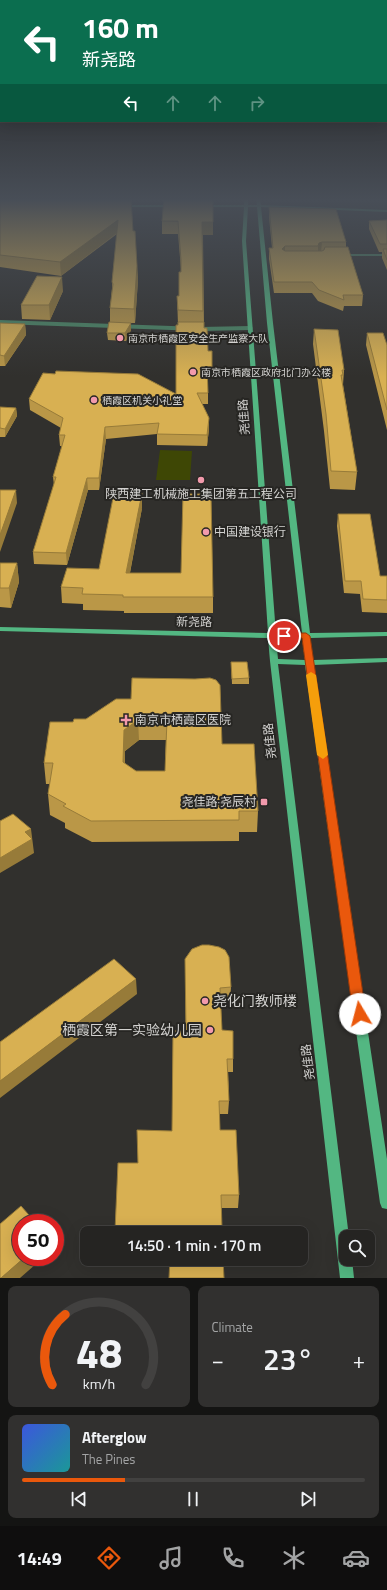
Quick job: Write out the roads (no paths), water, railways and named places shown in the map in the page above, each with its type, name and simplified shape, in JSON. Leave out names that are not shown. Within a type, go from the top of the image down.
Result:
[{"type":"main road","name":"尧佳路","points":[[245,258],[274,661],[347,1278]]},
{"type":"main road","points":[[263,258],[309,662],[387,1203]]},
{"type":"main road","name":"新尧路","points":[[0,630],[273,636],[387,634]]},
{"type":"main road","points":[[274,661],[309,662],[387,660]]},
{"type":"street","points":[[0,322],[200,329],[250,328]]},
{"type":"place","name":"南京市栖霞区安全生产监察大队","points":[[120,338]]},
{"type":"place","name":"南京市栖霞区政府北门办公楼","points":[[193,372]]},
{"type":"place","name":"栖霞区机关小礼堂","points":[[94,400]]},
{"type":"place","name":"陕西建工机械施工集团第五工程公司","points":[[201,480]]},
{"type":"place","name":"中国建设银行","points":[[206,532]]},
{"type":"place","name":"南京市栖霞区医院","points":[[126,720]]},
{"type":"place","name":"尧佳路·尧辰村","points":[[264,802]]},
{"type":"place","name":"尧化门教师楼","points":[[205,1001]]},
{"type":"place","name":"栖霞区第一实验幼儿园","points":[[210,1030]]}]
